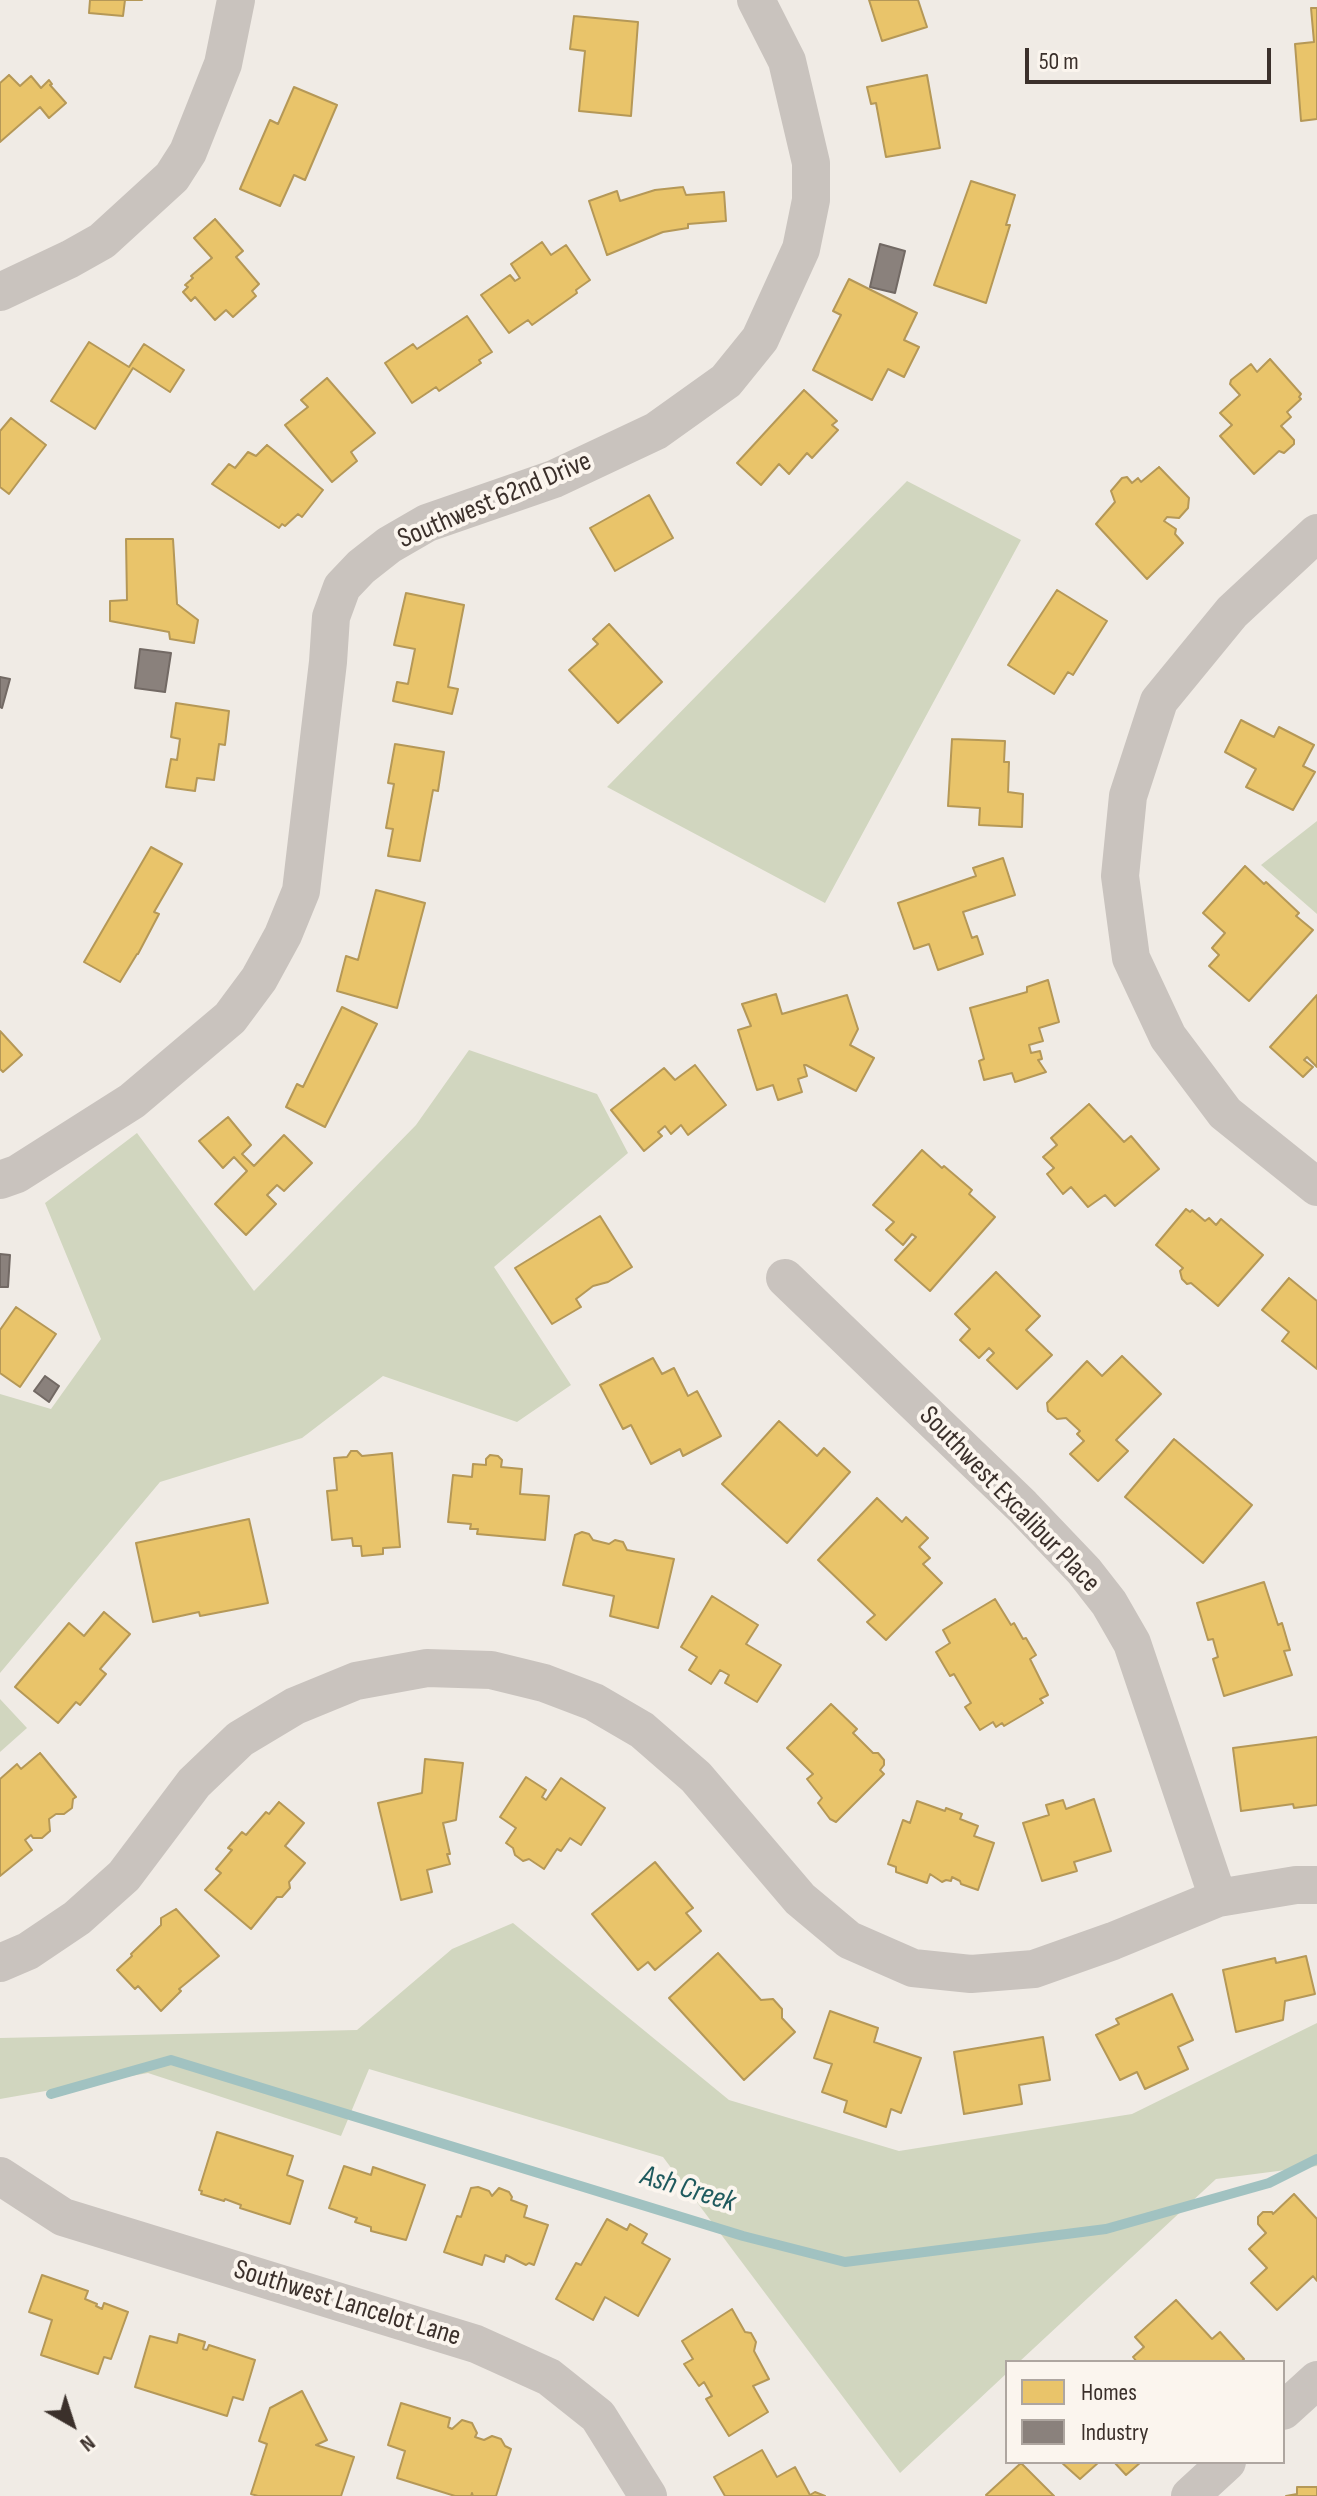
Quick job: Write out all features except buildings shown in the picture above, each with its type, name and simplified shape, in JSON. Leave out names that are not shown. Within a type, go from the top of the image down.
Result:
[{"type":"street","points":[[0,292],[102,241],[172,177],[188,152],[223,64],[236,0]]},
{"type":"street","name":"Southwest 62nd Drive","points":[[0,1180],[17,1174],[132,1101],[230,1018],[259,979],[283,935],[301,891],[331,617],[342,587],[389,545],[427,523],[554,479],[656,431],[726,381],[760,339],[801,249],[811,200],[811,163],[787,61],[756,0]]},
{"type":"street","points":[[1317,533],[1232,612],[1159,701],[1128,796],[1120,876],[1131,958],[1168,1037],[1225,1113],[1317,1187]]},
{"type":"street","name":"Southwest Excalibur Place","points":[[785,1278],[1022,1506],[1084,1571],[1109,1603],[1132,1643],[1218,1898]]},
{"type":"street","points":[[0,1963],[28,1951],[77,1918],[124,1876],[194,1783],[240,1739],[295,1706],[356,1681],[427,1668],[491,1670],[544,1683],[594,1702],[642,1730],[696,1777],[800,1899],[849,1940],[913,1968],[971,1974],[1034,1969],[1218,1898],[1296,1885],[1317,1885]]},
{"type":"street","name":"Southwest Lancelot Lane","points":[[0,2176],[63,2217],[476,2344],[549,2377],[598,2416],[648,2496]]},
{"type":"street","points":[[1285,2409],[1317,2380]]},
{"type":"street","points":[[1190,2496],[1225,2464]]},
{"type":"green space","points":[[907,481],[1021,540],[825,903],[607,787]]},
{"type":"green space","points":[[1317,821],[1317,914],[1261,865]]},
{"type":"green space","points":[[469,1050],[597,1094],[628,1153],[494,1267],[571,1385],[517,1422],[383,1376],[302,1438],[160,1482],[0,1673],[0,1394],[51,1409],[101,1339],[45,1203],[137,1133],[254,1291],[416,1125]]},
{"type":"green space","points":[[0,1699],[27,1728],[0,1752]]},
{"type":"green space","points":[[513,1923],[729,2100],[899,2151],[1132,2114],[1317,2023],[1317,2166],[1216,2179],[1021,2360],[1005,2360],[1005,2375],[900,2473],[663,2157],[369,2069],[341,2136],[148,2073],[0,2099],[0,2038],[357,2030],[452,1949]]},
{"type":"waterway","name":"Ash Creek","points":[[51,2094],[171,2060],[743,2236],[845,2262],[1106,2229],[1269,2183],[1317,2159]]}]
